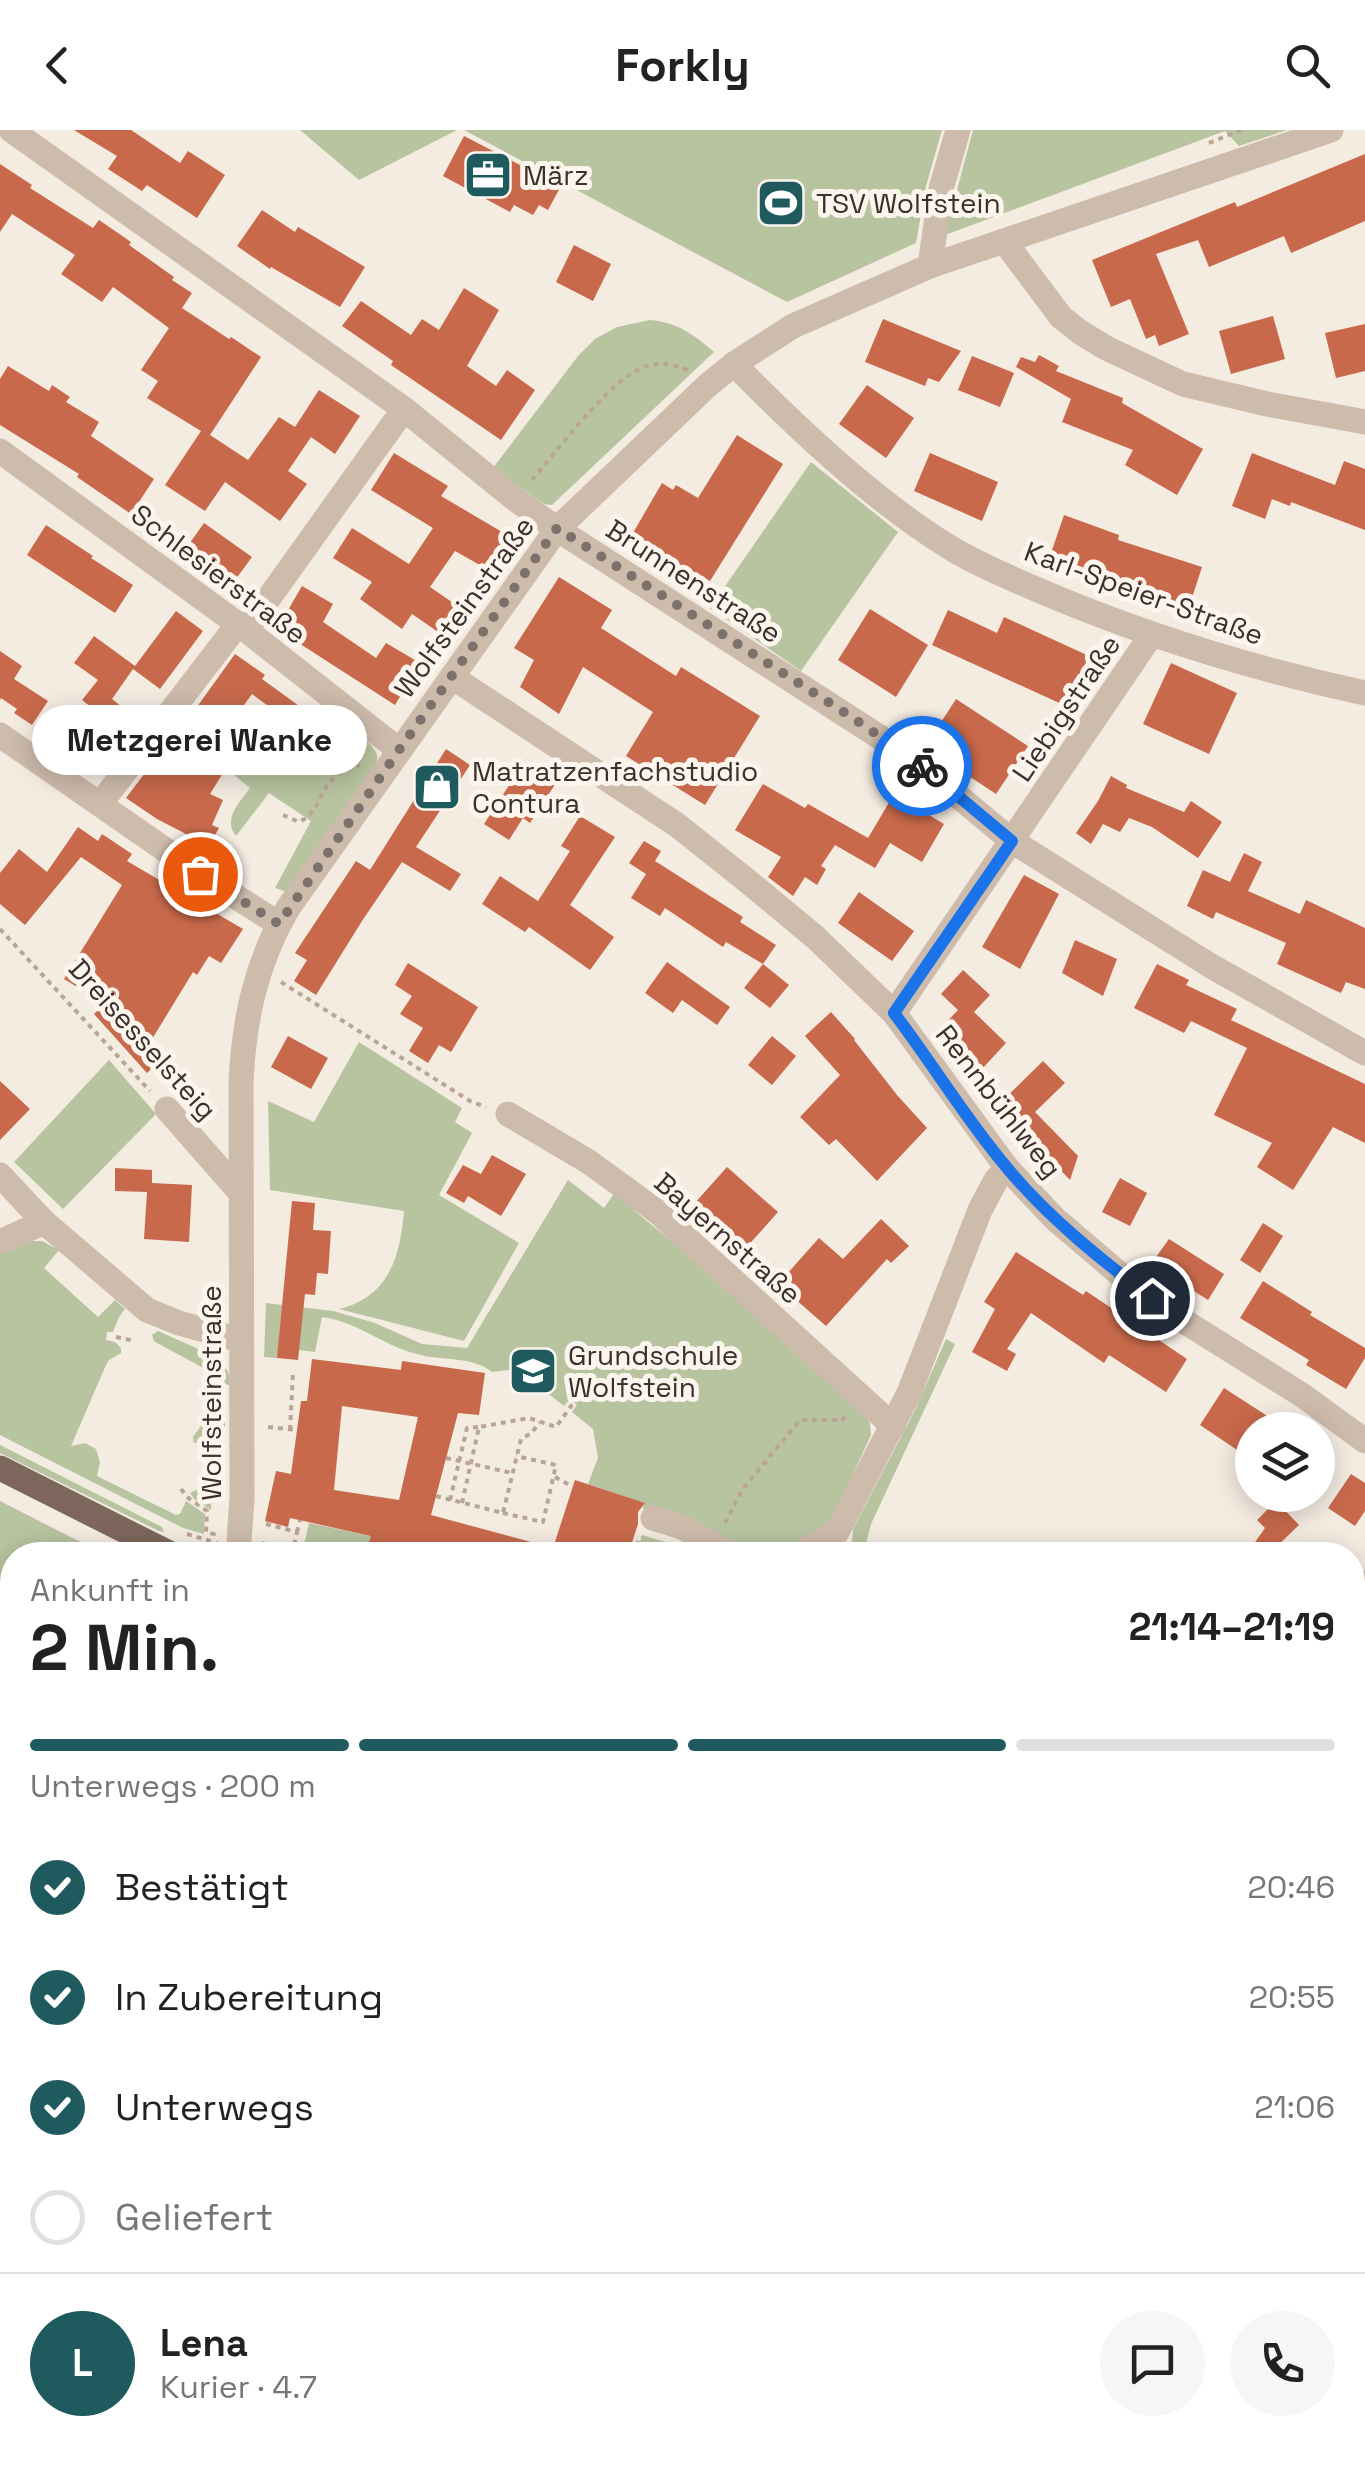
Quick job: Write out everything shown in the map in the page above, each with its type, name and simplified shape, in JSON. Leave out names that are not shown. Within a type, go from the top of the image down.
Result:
[{"type":"main road","points":[[0,1468],[174,1542]]},
{"type":"street","name":"Brunnenstraße","points":[[11,130],[404,409],[515,499],[897,748],[1012,841],[1211,966],[1365,1052]]},
{"type":"street","points":[[930,266],[941,190],[958,130]]},
{"type":"street","name":"Wolfsteinstraße","points":[[229,1542],[242,1499],[243,1044],[260,969],[279,924],[557,528],[670,419],[734,364],[793,326],[930,266],[1331,130]]},
{"type":"street","points":[[1004,241],[1062,317],[1106,348],[1183,384],[1365,422]]},
{"type":"street","name":"Karl-Speier-Straße","points":[[734,364],[821,447],[950,547],[1085,610],[1152,634],[1365,693]]},
{"type":"street","points":[[100,804],[242,627],[404,409]]},
{"type":"street","name":"Schlesierstraße","points":[[0,451],[242,627],[394,757]]},
{"type":"street","name":"Liebigstraße","points":[[894,1013],[1152,634]]},
{"type":"street","name":"Rennbühlweg","points":[[452,677],[677,826],[815,937],[894,1013],[1006,1168],[1056,1218],[1174,1315],[1302,1395],[1365,1441]]},
{"type":"street","points":[[0,735],[279,924]]},
{"type":"street","name":"Dreisesselsteig","points":[[167,1109],[240,1191]]},
{"type":"street","name":"Bayernstraße","points":[[508,1114],[589,1162],[659,1214],[893,1426]]},
{"type":"street","points":[[820,1542],[837,1532],[893,1426],[925,1356],[980,1210],[1006,1168]]},
{"type":"street","points":[[0,1176],[44,1222],[147,1310],[240,1340]]},
{"type":"street","points":[[0,1242],[44,1222]]},
{"type":"street","points":[[653,1518],[708,1542]]},
{"type":"path","points":[[515,499],[625,377],[659,364],[678,366],[696,376]]},
{"type":"path","points":[[283,815],[299,822],[307,818],[332,776],[355,765],[394,757]]},
{"type":"path","name":"Dreisesselsteig","points":[[0,929],[167,1109]]},
{"type":"path","points":[[260,969],[470,1101],[508,1114]]},
{"type":"path","points":[[116,1338],[135,1341]]},
{"type":"path","points":[[272,1428],[293,1430],[294,1372]]},
{"type":"path","points":[[704,1540],[727,1521],[742,1490],[800,1420],[842,1420],[866,1401]]},
{"type":"path","points":[[450,1500],[467,1428],[530,1418],[556,1427],[574,1402]]},
{"type":"path","points":[[503,1512],[520,1438],[532,1434],[539,1422]]},
{"type":"path","points":[[462,1503],[479,1426]]},
{"type":"path","points":[[463,1444],[474,1447]]},
{"type":"path","points":[[436,1496],[543,1522],[556,1465],[516,1456]]},
{"type":"path","points":[[446,1458],[512,1473]]},
{"type":"path","points":[[553,1476],[573,1487]]},
{"type":"path","points":[[455,1477],[466,1480]]},
{"type":"path","points":[[181,1488],[207,1512],[206,1532],[214,1534]]},
{"type":"path","points":[[295,1542],[300,1520]]},
{"type":"path","points":[[264,1524],[297,1532]]},
{"type":"green space","points":[[300,130],[457,130],[359,180]]},
{"type":"green space","points":[[464,130],[942,130],[926,186],[916,243],[787,302]]},
{"type":"green space","points":[[973,130],[1287,130],[1239,146],[1225,131],[945,235]]},
{"type":"green space","points":[[650,320],[685,330],[714,352],[552,505],[544,504],[493,468],[595,339],[617,327]]},
{"type":"green space","points":[[811,462],[898,532],[801,671],[710,608]]},
{"type":"green space","points":[[333,715],[370,744],[377,761],[287,892],[275,888],[311,821],[269,793],[236,836],[232,817],[250,788],[228,770],[264,717],[305,748]]},
{"type":"green space","points":[[359,1042],[462,1108],[455,1122],[472,1133],[439,1195],[519,1243],[464,1341],[339,1309],[370,1295],[389,1273],[404,1211],[270,1190],[268,1101],[314,1122]]},
{"type":"green space","points":[[109,1060],[156,1114],[63,1209],[14,1162]]},
{"type":"green space","points":[[568,1180],[604,1208],[614,1194],[720,1281],[865,1413],[871,1435],[831,1522],[818,1535],[804,1542],[720,1542],[681,1520],[643,1509],[644,1503],[588,1484],[598,1458],[593,1429],[572,1412],[577,1405],[570,1399],[564,1406],[517,1369],[492,1372],[466,1361],[417,1354],[347,1323],[322,1317],[315,1352],[299,1350],[277,1358],[264,1357],[266,1303],[333,1311],[375,1323],[422,1344],[467,1348]]},
{"type":"green space","points":[[29,1241],[42,1241],[59,1250],[44,1268],[98,1317],[115,1300],[125,1309],[113,1332],[107,1332],[106,1340],[115,1342],[121,1353],[106,1365],[71,1446],[85,1443],[96,1449],[100,1462],[97,1476],[176,1515],[186,1501],[205,1514],[204,1534],[183,1528],[0,1435],[0,1251]]},
{"type":"green space","points":[[158,1331],[221,1359],[229,1374],[229,1385],[154,1341],[152,1335]]},
{"type":"green space","points":[[946,1339],[955,1344],[871,1524],[866,1542],[852,1542],[853,1529],[916,1408]]},
{"type":"green space","points":[[215,1418],[225,1421],[225,1431],[212,1439],[211,1510],[190,1493],[208,1484],[209,1441],[194,1443],[193,1437],[201,1426]]},
{"type":"green space","points":[[0,1445],[162,1527],[164,1532],[0,1453]]},
{"type":"green space","points":[[0,1501],[80,1542],[0,1542]]},
{"type":"green space","points":[[309,1523],[371,1536],[370,1542],[305,1542]]},
{"type":"green space","points":[[642,1535],[665,1542],[640,1542]]},
{"type":"building","points":[[74,130],[131,130],[180,163],[188,151],[225,175],[197,218],[147,185],[142,191],[108,169],[117,156]]},
{"type":"building","points":[[464,136],[561,186],[548,210],[539,205],[533,215],[514,205],[510,212],[443,176]]},
{"type":"building","points":[[1365,154],[1365,221],[1291,253],[1284,236],[1209,267],[1198,240],[1156,254],[1189,334],[1159,346],[1155,335],[1146,339],[1130,299],[1111,307],[1092,260],[1235,202],[1237,207]]},
{"type":"building","points":[[0,164],[93,228],[99,220],[131,242],[129,245],[192,293],[182,308],[261,357],[210,435],[248,460],[279,417],[295,427],[319,390],[360,416],[335,454],[311,437],[288,471],[307,484],[280,521],[225,482],[205,511],[165,485],[201,431],[147,398],[158,381],[141,370],[169,328],[113,287],[102,302],[61,274],[75,255],[12,214],[0,232]]},
{"type":"building","points":[[262,210],[295,232],[298,227],[365,267],[340,307],[237,246]]},
{"type":"building","points":[[574,245],[611,264],[593,301],[556,282]]},
{"type":"building","points":[[464,288],[499,310],[467,366],[496,386],[507,370],[535,390],[501,440],[391,365],[393,361],[342,326],[361,301],[411,335],[422,319],[439,330]]},
{"type":"building","points":[[1273,316],[1285,359],[1231,374],[1219,331]]},
{"type":"building","points":[[883,319],[961,351],[939,382],[928,378],[925,386],[865,362]]},
{"type":"building","points":[[1365,324],[1365,371],[1336,378],[1325,333]]},
{"type":"building","points":[[1039,355],[1059,366],[1056,371],[1123,398],[1122,403],[1203,449],[1177,495],[1125,465],[1133,450],[1062,422],[1071,399],[1016,367],[1021,357],[1035,362]]},
{"type":"building","points":[[972,356],[1014,373],[1000,407],[958,390]]},
{"type":"building","points":[[8,366],[49,391],[52,385],[70,397],[66,402],[99,422],[91,436],[154,479],[131,514],[77,477],[79,474],[0,425],[0,379]]},
{"type":"building","points":[[867,385],[914,418],[886,458],[839,424]]},
{"type":"building","points":[[737,435],[783,464],[710,581],[696,573],[692,580],[677,574],[626,545],[662,483],[673,490],[676,485],[698,498]]},
{"type":"building","points":[[394,453],[448,486],[441,496],[514,539],[494,573],[455,551],[430,587],[462,609],[444,636],[412,614],[402,629],[360,599],[372,582],[333,558],[352,528],[409,564],[433,528],[371,490]]},
{"type":"building","points":[[930,453],[998,482],[982,521],[914,491]]},
{"type":"building","points":[[1252,453],[1335,485],[1344,461],[1365,469],[1365,530],[1291,502],[1290,506],[1272,499],[1265,519],[1232,506]]},
{"type":"building","points":[[1064,515],[1119,535],[1118,540],[1202,567],[1188,610],[1048,562]]},
{"type":"building","points":[[204,523],[252,557],[227,591],[180,557]]},
{"type":"building","points":[[46,525],[133,585],[115,613],[27,555]]},
{"type":"building","points":[[559,577],[612,610],[601,628],[676,676],[681,667],[760,716],[705,805],[626,756],[653,712],[583,667],[559,714],[520,687],[534,660],[514,648]]},
{"type":"building","points":[[302,586],[333,604],[323,622],[376,658],[386,643],[420,663],[395,705],[277,629]]},
{"type":"building","points":[[870,609],[928,645],[896,697],[838,660]]},
{"type":"building","points":[[948,610],[997,633],[1004,617],[1089,656],[1066,706],[932,645]]},
{"type":"building","points":[[176,611],[203,631],[160,689],[133,669],[112,699],[137,719],[94,774],[70,754],[101,715],[82,700],[98,680],[74,663],[94,636],[135,666]]},
{"type":"building","points":[[0,651],[22,666],[14,679],[48,701],[32,725],[14,713],[17,709],[0,700]]},
{"type":"building","points":[[235,654],[306,711],[295,726],[252,694],[223,734],[241,744],[210,794],[223,800],[212,825],[219,828],[209,846],[126,798],[166,745],[179,754],[203,718],[194,711]]},
{"type":"building","points":[[1171,663],[1237,693],[1209,754],[1143,724]]},
{"type":"building","points":[[956,699],[1028,746],[996,794],[925,747]]},
{"type":"building","points":[[446,749],[470,765],[416,847],[461,874],[450,891],[402,862],[316,995],[294,981],[307,960],[295,953],[356,861],[370,870]]},
{"type":"building","points":[[524,762],[556,783],[530,823],[523,818],[509,840],[484,824]]},
{"type":"building","points":[[1111,776],[1126,788],[1184,812],[1191,801],[1222,822],[1198,858],[1152,827],[1129,818],[1120,832],[1103,824],[1091,844],[1076,833]]},
{"type":"building","points":[[763,784],[868,838],[894,794],[944,824],[922,862],[890,843],[875,868],[835,845],[821,866],[826,869],[817,885],[805,877],[793,896],[768,877],[781,857],[735,830]]},
{"type":"building","points":[[580,816],[615,837],[570,905],[614,937],[590,970],[529,927],[525,932],[482,904],[500,876],[538,901],[570,851],[561,846]]},
{"type":"building","points":[[78,827],[98,841],[102,834],[132,854],[127,861],[243,929],[221,963],[209,956],[197,975],[193,972],[149,1044],[162,1059],[147,1073],[94,1014],[105,1004],[64,979],[122,885],[81,857],[25,925],[0,904],[0,873],[19,849],[47,872]]},
{"type":"building","points":[[644,841],[661,851],[655,861],[743,917],[740,922],[776,945],[763,964],[726,942],[723,947],[665,908],[660,916],[631,898],[646,874],[629,863]]},
{"type":"building","points":[[1244,853],[1262,862],[1248,891],[1300,914],[1306,900],[1365,928],[1365,989],[1346,982],[1341,993],[1277,964],[1286,943],[1216,912],[1213,919],[1187,906],[1203,870],[1230,882]]},
{"type":"building","points":[[1024,875],[1059,894],[1020,969],[982,947]]},
{"type":"building","points":[[859,892],[914,931],[892,961],[838,923]]},
{"type":"building","points":[[1075,940],[1117,959],[1103,996],[1062,973]]},
{"type":"building","points":[[667,962],[730,1007],[717,1025],[682,1000],[673,1013],[645,993]]},
{"type":"building","points":[[408,963],[478,1007],[451,1052],[439,1045],[428,1063],[409,1051],[423,1028],[400,1014],[412,996],[395,985]]},
{"type":"building","points":[[763,964],[789,985],[770,1008],[744,988]]},
{"type":"building","points":[[1157,964],[1189,980],[1186,985],[1237,1009],[1231,1020],[1365,1084],[1365,1143],[1333,1127],[1293,1190],[1257,1167],[1272,1143],[1214,1115],[1247,1048],[1191,1021],[1184,1033],[1134,1008]]},
{"type":"building","points":[[963,970],[990,995],[974,1012],[1006,1043],[981,1070],[939,1030],[958,1010],[941,994]]},
{"type":"building","points":[[831,1012],[927,1128],[877,1181],[836,1139],[829,1145],[800,1117],[840,1075],[805,1036]]},
{"type":"building","points":[[288,1036],[328,1058],[311,1089],[271,1067]]},
{"type":"building","points":[[772,1036],[796,1056],[772,1085],[748,1065]]},
{"type":"building","points":[[1043,1061],[1065,1083],[1035,1112],[1078,1156],[1070,1180],[998,1105]]},
{"type":"building","points":[[0,1081],[30,1109],[0,1140]]},
{"type":"building","points":[[492,1155],[526,1174],[501,1216],[468,1196],[464,1203],[446,1193],[463,1165],[481,1174]]},
{"type":"building","points":[[727,1167],[778,1212],[745,1249],[694,1204]]},
{"type":"building","points":[[115,1168],[152,1170],[152,1183],[192,1185],[189,1242],[144,1239],[147,1192],[115,1191]]},
{"type":"building","points":[[1120,1178],[1147,1193],[1130,1226],[1102,1212]]},
{"type":"building","points":[[292,1201],[315,1203],[313,1230],[331,1231],[328,1274],[317,1273],[315,1295],[305,1294],[298,1360],[277,1358]]},
{"type":"building","points":[[881,1219],[909,1246],[891,1263],[887,1259],[826,1326],[778,1284],[819,1238],[843,1259]]},
{"type":"building","points":[[1263,1223],[1283,1236],[1260,1273],[1240,1260]]},
{"type":"building","points":[[1169,1239],[1224,1274],[1208,1300],[1151,1264]]},
{"type":"building","points":[[1016,1252],[1083,1295],[1086,1291],[1187,1359],[1166,1392],[1109,1355],[1104,1363],[1031,1313],[1007,1349],[1016,1354],[1007,1371],[972,1352],[995,1309],[984,1302]]},
{"type":"building","points":[[1263,1281],[1365,1348],[1365,1358],[1346,1389],[1306,1365],[1309,1360],[1240,1318]]},
{"type":"building","points":[[312,1359],[401,1370],[402,1361],[485,1373],[479,1415],[458,1413],[431,1515],[531,1542],[369,1542],[371,1536],[290,1518],[288,1527],[265,1521],[276,1471],[291,1474],[301,1401],[307,1401]],"holes":[[[342,1406],[418,1417],[399,1500],[334,1490]]]},
{"type":"building","points":[[1224,1388],[1261,1412],[1235,1412],[1235,1449],[1200,1425]]},
{"type":"building","points":[[1351,1474],[1365,1483],[1365,1511],[1355,1526],[1334,1512],[1335,1498]]},
{"type":"building","points":[[575,1480],[645,1503],[638,1512],[632,1542],[555,1542]]},
{"type":"building","points":[[1265,1512],[1287,1512],[1299,1525],[1281,1542],[1255,1542],[1265,1528],[1257,1520]]},
{"type":"way so far","points":[[200,874],[279,924],[557,528],[922,766]]},
{"type":"place","name":"März","points":[[488,175]]},
{"type":"place","name":"TSV Wolfstein","points":[[781,203]]},
{"type":"place","name":"Matratzenfachstudio Contura","points":[[437,787]]},
{"type":"place","name":"Metzgerei Wanke","points":[[200,874]]},
{"type":"place","name":"Grundschule Wolfstein","points":[[533,1371]]},
{"type":"route","points":[[922,766],[1012,841],[894,1013],[1006,1168],[1090,1250],[1152,1298]]}]
